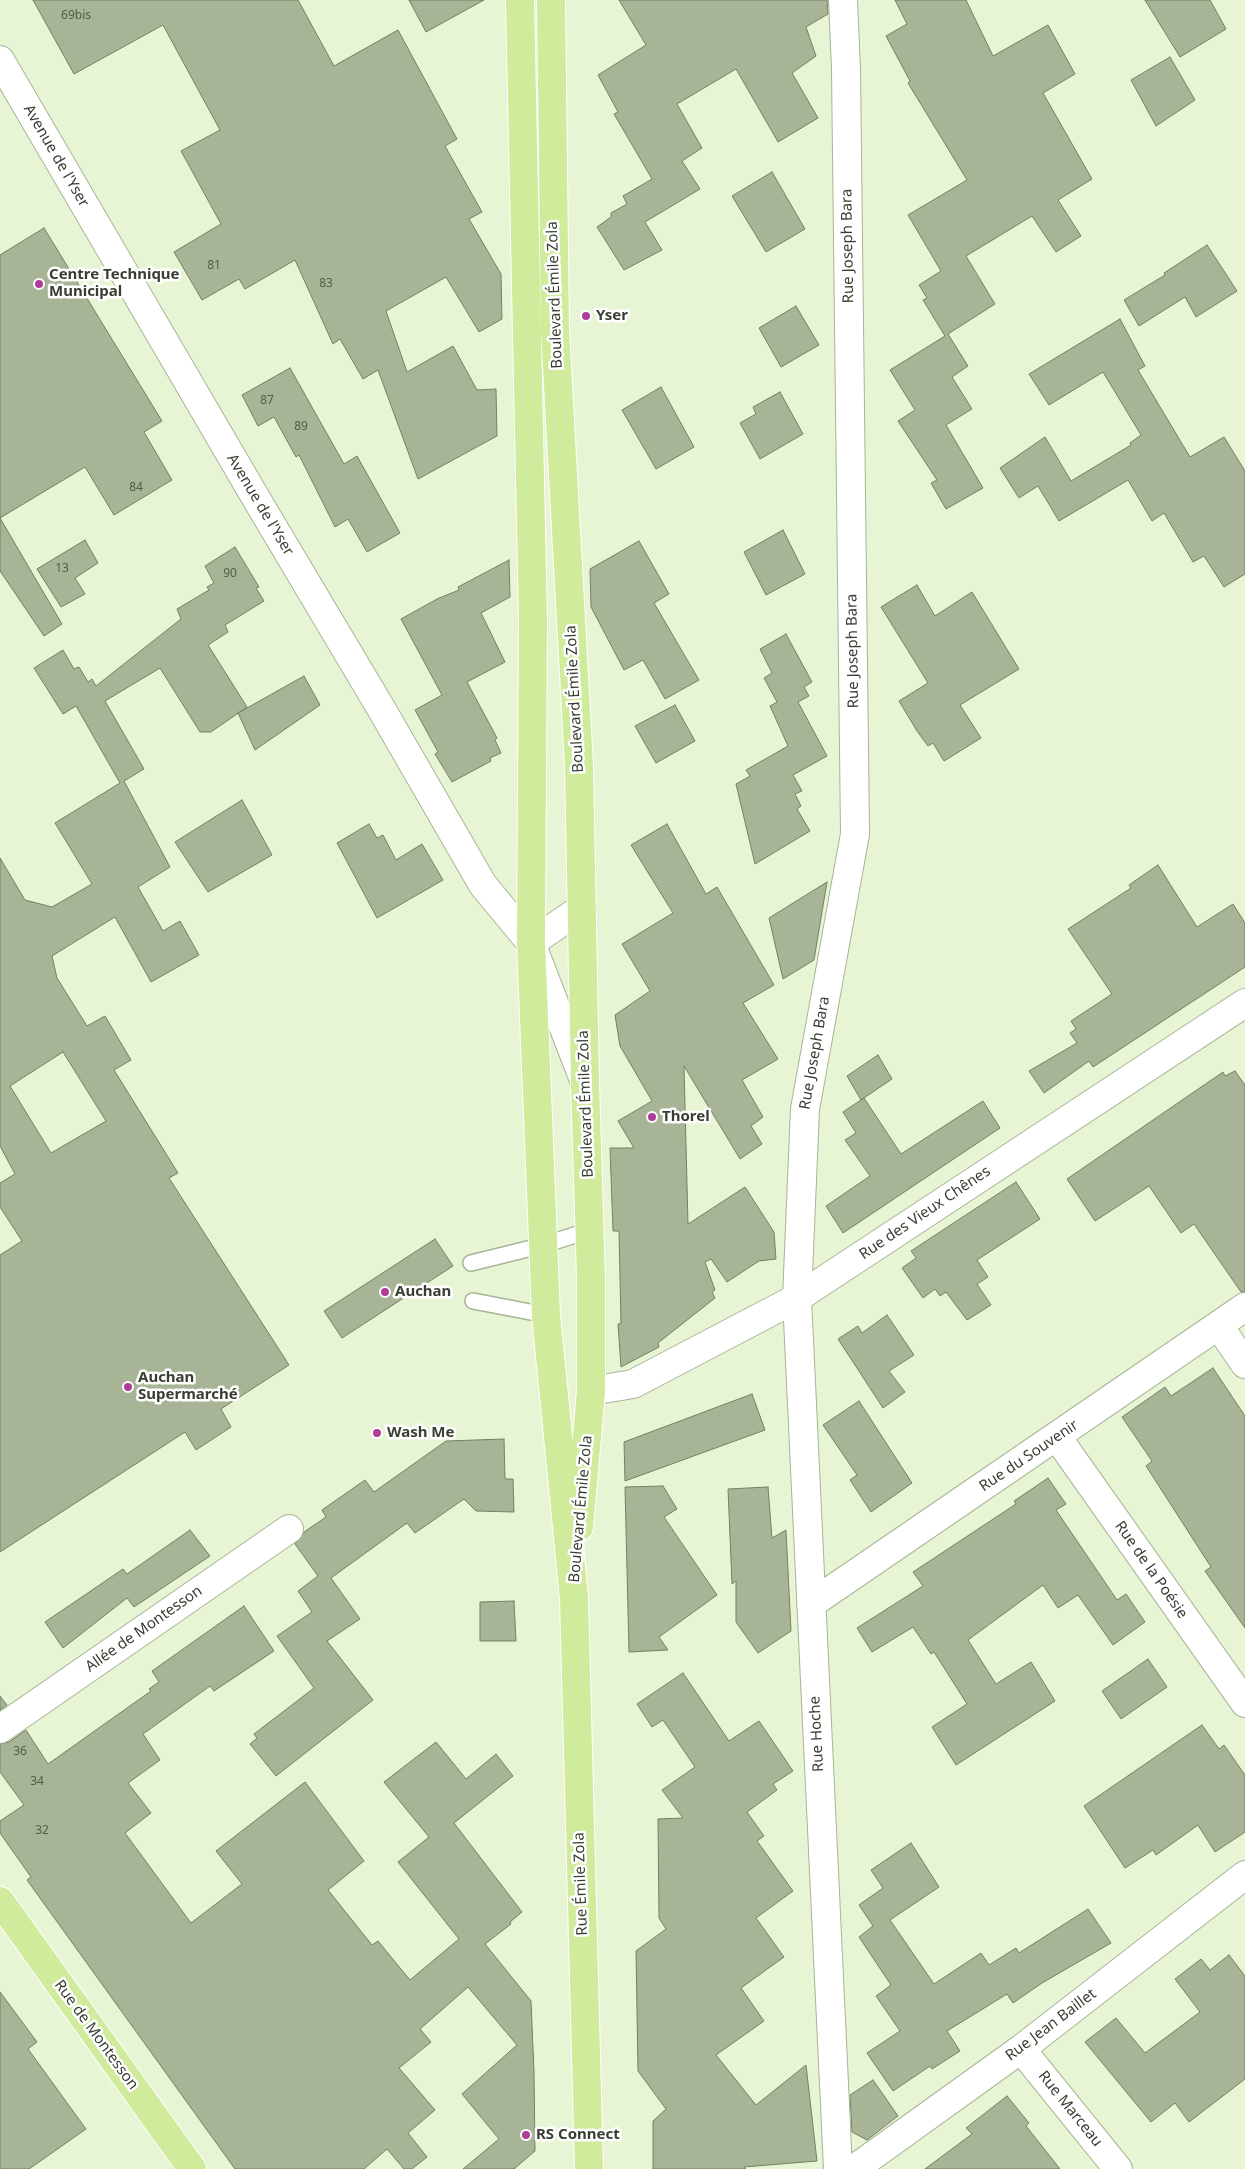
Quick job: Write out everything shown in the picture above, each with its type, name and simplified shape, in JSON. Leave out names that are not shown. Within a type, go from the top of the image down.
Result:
[{"type":"main road","name":"Boulevard Émile Zola","points":[[520,0],[533,621],[531,944],[546,1316],[574,1598]]},
{"type":"main road","name":"Boulevard Émile Zola","points":[[551,0],[555,330],[578,756],[590,1230],[590,1391],[574,1598]]},
{"type":"main road","name":"Rue Émile Zola","points":[[574,1598],[589,2169]]},
{"type":"main road","name":"Rue de Montesson","points":[[0,1900],[192,2169]]},
{"type":"street","name":"Rue Joseph Bara","points":[[797,1298],[805,1109],[855,834],[846,69],[843,0]]},
{"type":"street","name":"Avenue de l'Yser","points":[[0,60],[7,87],[262,508],[483,885],[531,944],[585,1082]]},
{"type":"street","points":[[531,944],[582,908]]},
{"type":"street","name":"Rue des Vieux Chênes","points":[[590,1391],[633,1384],[797,1298],[1245,1003]]},
{"type":"street","name":"Rue Hoche","points":[[797,1298],[838,2169]]},
{"type":"street","name":"Rue du Souvenir","points":[[811,1604],[1245,1307]]},
{"type":"street","points":[[1218,1326],[1245,1364]]},
{"type":"street","name":"Rue de la Poésie","points":[[1057,1437],[1245,1703]]},
{"type":"street","name":"Allée de Montesson","points":[[0,1729],[289,1529]]},
{"type":"street","name":"Rue Jean Baillet","points":[[854,2169],[1021,2049],[1245,1875]]},
{"type":"street","name":"Rue Marceau","points":[[1021,2049],[1118,2169]]},
{"type":"lane","points":[[471,1263],[544,1246],[590,1230]]},
{"type":"lane","points":[[473,1301],[546,1316]]},
{"type":"building","points":[[33,0],[298,0],[334,66],[398,30],[457,139],[445,146],[482,212],[469,219],[501,274],[502,319],[479,332],[446,277],[386,311],[407,372],[453,346],[477,390],[496,389],[497,436],[418,479],[378,370],[363,379],[340,339],[333,344],[295,260],[245,289],[239,279],[202,300],[174,252],[221,224],[181,151],[220,130],[163,25],[74,74]]},
{"type":"building","points":[[409,0],[484,0],[426,32]]},
{"type":"building","points":[[619,0],[827,0],[828,14],[806,27],[816,56],[792,73],[818,118],[778,142],[736,69],[677,104],[702,148],[682,161],[700,189],[645,222],[662,250],[624,270],[597,227],[611,217],[611,213],[627,204],[623,196],[652,179],[614,114],[618,112],[598,75],[646,45]]},
{"type":"building","points":[[895,0],[966,0],[993,56],[1048,25],[1075,74],[1043,93],[1092,179],[1058,200],[1081,236],[1056,252],[1032,216],[966,256],[995,304],[948,334],[968,366],[952,377],[972,409],[946,425],[983,488],[946,509],[931,483],[937,480],[898,421],[915,410],[890,370],[945,336],[923,300],[927,298],[919,285],[941,271],[908,215],[967,180],[908,83],[910,81],[886,36],[907,24]]},
{"type":"building","points":[[1145,0],[1210,0],[1226,29],[1180,57]]},
{"type":"building","points":[[1170,57],[1195,100],[1156,126],[1131,80]]},
{"type":"building","points":[[772,172],[805,229],[766,252],[732,196]]},
{"type":"building","points":[[44,228],[162,421],[144,432],[172,480],[114,515],[85,467],[0,518],[0,255]]},
{"type":"building","points":[[1207,245],[1237,291],[1196,317],[1185,297],[1139,326],[1124,300],[1165,275],[1164,273]]},
{"type":"building","points":[[796,306],[819,345],[781,367],[759,328]]},
{"type":"building","points":[[1120,319],[1145,366],[1138,370],[1190,457],[1224,437],[1245,471],[1245,574],[1224,587],[1204,556],[1193,562],[1164,513],[1152,521],[1128,480],[1059,521],[1038,486],[1019,498],[1000,468],[1045,437],[1071,481],[1131,445],[1130,443],[1141,435],[1103,372],[1049,405],[1029,374]]},
{"type":"building","points":[[290,368],[344,464],[357,456],[400,533],[367,552],[348,519],[335,527],[299,455],[296,457],[274,417],[258,426],[242,395]]},
{"type":"building","points":[[661,387],[694,447],[656,469],[622,410]]},
{"type":"building","points":[[780,392],[803,434],[760,459],[740,423],[756,414],[753,407]]},
{"type":"building","points":[[0,518],[62,624],[44,636],[0,571]]},
{"type":"building","points":[[783,530],[805,574],[766,595],[744,552]]},
{"type":"building","points":[[85,540],[98,563],[75,578],[85,594],[61,607],[37,569]]},
{"type":"building","points":[[639,541],[669,594],[654,603],[699,680],[665,699],[643,660],[624,670],[591,607],[590,569]]},
{"type":"building","points":[[235,547],[259,587],[256,588],[264,601],[225,625],[228,632],[208,645],[247,707],[211,732],[200,732],[160,668],[105,701],[144,769],[124,781],[170,867],[138,887],[163,931],[180,921],[199,955],[151,982],[115,917],[52,956],[57,978],[87,1026],[105,1016],[131,1060],[114,1070],[178,1173],[169,1178],[289,1365],[221,1409],[231,1427],[196,1450],[185,1432],[0,1552],[0,1255],[22,1241],[0,1207],[0,1183],[15,1174],[0,1146],[0,858],[25,900],[52,907],[92,884],[55,823],[120,783],[76,706],[63,714],[34,668],[63,650],[74,669],[79,667],[88,682],[92,679],[96,686],[181,619],[177,609],[209,590],[207,587],[214,583],[205,566]],"holes":[[[63,1052],[106,1121],[51,1153],[10,1086]]]},
{"type":"building","points":[[509,560],[510,597],[481,613],[505,662],[467,682],[497,738],[495,740],[501,753],[490,758],[491,761],[452,782],[435,754],[438,752],[415,710],[442,695],[401,619],[437,599],[459,590],[458,587]]},
{"type":"building","points":[[917,585],[935,616],[972,592],[1019,669],[960,705],[981,738],[944,761],[933,743],[928,746],[899,701],[928,683],[881,607]]},
{"type":"building","points":[[786,634],[812,682],[804,687],[809,696],[798,702],[827,756],[793,775],[802,791],[795,794],[801,806],[797,809],[810,831],[755,864],[736,784],[750,776],[746,770],[788,746],[770,706],[777,702],[764,678],[772,673],[760,649]]},
{"type":"building","points":[[304,676],[320,705],[255,750],[238,713]]},
{"type":"building","points":[[675,705],[695,741],[656,763],[635,726]]},
{"type":"building","points":[[242,800],[272,855],[208,892],[175,842]]},
{"type":"building","points":[[369,824],[377,838],[383,835],[396,860],[422,844],[443,880],[377,918],[337,843]]},
{"type":"building","points":[[667,824],[706,894],[717,887],[774,985],[743,1003],[778,1059],[742,1080],[763,1117],[751,1126],[762,1144],[740,1159],[684,1066],[688,1224],[745,1187],[774,1232],[776,1259],[759,1261],[727,1282],[711,1259],[705,1262],[715,1290],[712,1292],[715,1298],[658,1343],[659,1347],[621,1367],[618,1324],[621,1323],[619,1231],[613,1231],[610,1148],[634,1148],[618,1121],[652,1101],[620,1046],[615,1015],[650,991],[622,944],[673,913],[631,845]]},
{"type":"building","points":[[1158,865],[1197,927],[1233,904],[1245,923],[1245,967],[1093,1067],[1089,1061],[1044,1093],[1029,1071],[1077,1043],[1070,1033],[1076,1029],[1071,1021],[1112,994],[1068,929],[1131,888],[1129,885]]},
{"type":"building","points":[[827,882],[814,960],[783,979],[769,918]]},
{"type":"building","points":[[878,1055],[892,1079],[861,1100],[847,1076]]},
{"type":"building","points":[[1235,1071],[1245,1085],[1245,1292],[1241,1292],[1194,1224],[1181,1233],[1149,1186],[1095,1221],[1067,1179],[1223,1072],[1225,1076]]},
{"type":"building","points":[[864,1098],[901,1154],[983,1101],[1000,1128],[843,1233],[826,1206],[870,1176],[845,1140],[856,1133],[843,1112]]},
{"type":"building","points":[[1016,1182],[1040,1219],[977,1260],[988,1277],[977,1284],[991,1305],[967,1320],[946,1292],[940,1296],[935,1289],[923,1298],[902,1268],[916,1258],[911,1251]]},
{"type":"building","points":[[435,1239],[453,1266],[342,1338],[324,1311]]},
{"type":"building","points":[[887,1315],[914,1355],[889,1371],[905,1392],[883,1408],[838,1339],[858,1326],[862,1333]]},
{"type":"building","points":[[1213,1368],[1245,1416],[1245,1628],[1205,1571],[1211,1567],[1146,1466],[1152,1461],[1122,1417],[1165,1387],[1171,1396]]},
{"type":"building","points":[[752,1394],[765,1430],[625,1481],[624,1442]]},
{"type":"building","points":[[859,1401],[912,1483],[871,1512],[850,1480],[857,1475],[823,1425]]},
{"type":"building","points":[[504,1439],[505,1479],[513,1479],[514,1512],[476,1511],[464,1499],[415,1533],[407,1523],[331,1578],[360,1619],[327,1641],[373,1700],[276,1776],[250,1744],[257,1738],[254,1734],[314,1688],[277,1636],[312,1612],[298,1591],[318,1576],[295,1544],[304,1532],[326,1517],[322,1510],[365,1480],[374,1492],[446,1441]]},
{"type":"building","points":[[1048,1478],[1066,1504],[1056,1510],[1117,1600],[1126,1594],[1145,1622],[1113,1645],[1078,1595],[1058,1608],[1043,1585],[968,1640],[996,1684],[1031,1662],[1055,1701],[956,1765],[932,1727],[967,1704],[934,1652],[931,1654],[913,1627],[872,1652],[857,1628],[923,1586],[913,1572],[1016,1504],[1014,1501]]},
{"type":"building","points":[[663,1486],[677,1509],[664,1517],[717,1595],[659,1637],[668,1650],[629,1652],[625,1487]]},
{"type":"building","points":[[768,1487],[772,1538],[786,1530],[791,1631],[758,1653],[736,1622],[736,1581],[732,1584],[728,1489]]},
{"type":"building","points":[[190,1530],[210,1556],[134,1607],[127,1598],[63,1648],[45,1622],[123,1569],[127,1574]]},
{"type":"building","points":[[514,1601],[516,1641],[480,1641],[480,1602]]},
{"type":"building","points":[[244,1606],[274,1651],[214,1691],[210,1686],[143,1734],[160,1760],[128,1783],[151,1813],[125,1833],[191,1923],[242,1884],[216,1851],[305,1782],[364,1861],[328,1890],[372,1945],[378,1941],[410,1980],[459,1939],[398,1862],[429,1837],[384,1782],[436,1742],[466,1779],[496,1754],[513,1776],[454,1823],[522,1912],[510,1922],[511,1924],[485,1944],[531,2001],[535,2151],[514,2169],[463,2169],[499,2139],[462,2094],[517,2045],[468,1987],[420,2029],[431,2042],[399,2068],[435,2110],[408,2133],[427,2157],[412,2169],[404,2169],[387,2149],[364,2169],[235,2169],[27,1880],[31,1877],[0,1833],[0,1821],[24,1805],[0,1772],[0,1744],[9,1742],[26,1730],[48,1764],[151,1691],[149,1689],[159,1682],[152,1671]]},
{"type":"building","points":[[1148,1659],[1167,1687],[1121,1719],[1102,1691]]},
{"type":"building","points":[[683,1673],[729,1741],[759,1721],[793,1771],[773,1784],[777,1790],[747,1812],[764,1836],[757,1841],[793,1891],[756,1918],[784,1957],[741,1988],[764,2021],[716,2055],[756,2105],[806,2065],[817,2161],[744,2167],[746,2169],[653,2169],[653,2121],[666,2109],[638,2071],[636,1951],[666,1929],[659,1918],[658,1819],[683,1818],[662,1790],[695,1767],[663,1720],[652,1727],[637,1704]]},
{"type":"building","points":[[0,1696],[7,1705],[0,1710]]},
{"type":"building","points":[[1202,1725],[1219,1749],[1224,1745],[1245,1775],[1245,1832],[1215,1852],[1198,1825],[1156,1855],[1153,1850],[1125,1868],[1084,1806]]},
{"type":"building","points":[[911,1843],[939,1887],[890,1920],[934,1984],[981,1953],[989,1965],[1016,1948],[1019,1953],[1088,1909],[1111,1943],[1042,1983],[1013,2003],[1007,1994],[947,2031],[960,2051],[932,2069],[930,2066],[893,2091],[867,2053],[900,2031],[876,1996],[891,1985],[859,1937],[873,1926],[859,1905],[883,1888],[871,1870]]},
{"type":"building","points":[[1229,1955],[1245,1976],[1245,2079],[1189,2122],[1175,2103],[1151,2122],[1085,2042],[1116,2018],[1145,2053],[1200,2012],[1175,1979],[1201,1959],[1210,1970]]},
{"type":"building","points":[[0,1992],[37,2042],[28,2049],[86,2129],[29,2169],[0,2169]]},
{"type":"building","points":[[873,2080],[898,2116],[867,2140],[852,2132],[850,2095]]},
{"type":"building","points":[[1007,2096],[1029,2123],[1026,2126],[1060,2169],[925,2169],[972,2134],[966,2128]]},
{"type":"place","name":"Centre Technique Municipal","points":[[39,284]]},
{"type":"place","name":"Yser","points":[[586,316]]},
{"type":"place","name":"Thorel","points":[[652,1117]]},
{"type":"place","name":"Auchan","points":[[385,1292]]},
{"type":"place","name":"Auchan Supermarché","points":[[128,1387]]},
{"type":"place","name":"Wash Me","points":[[377,1433]]},
{"type":"place","name":"RS Connect","points":[[526,2135]]}]
